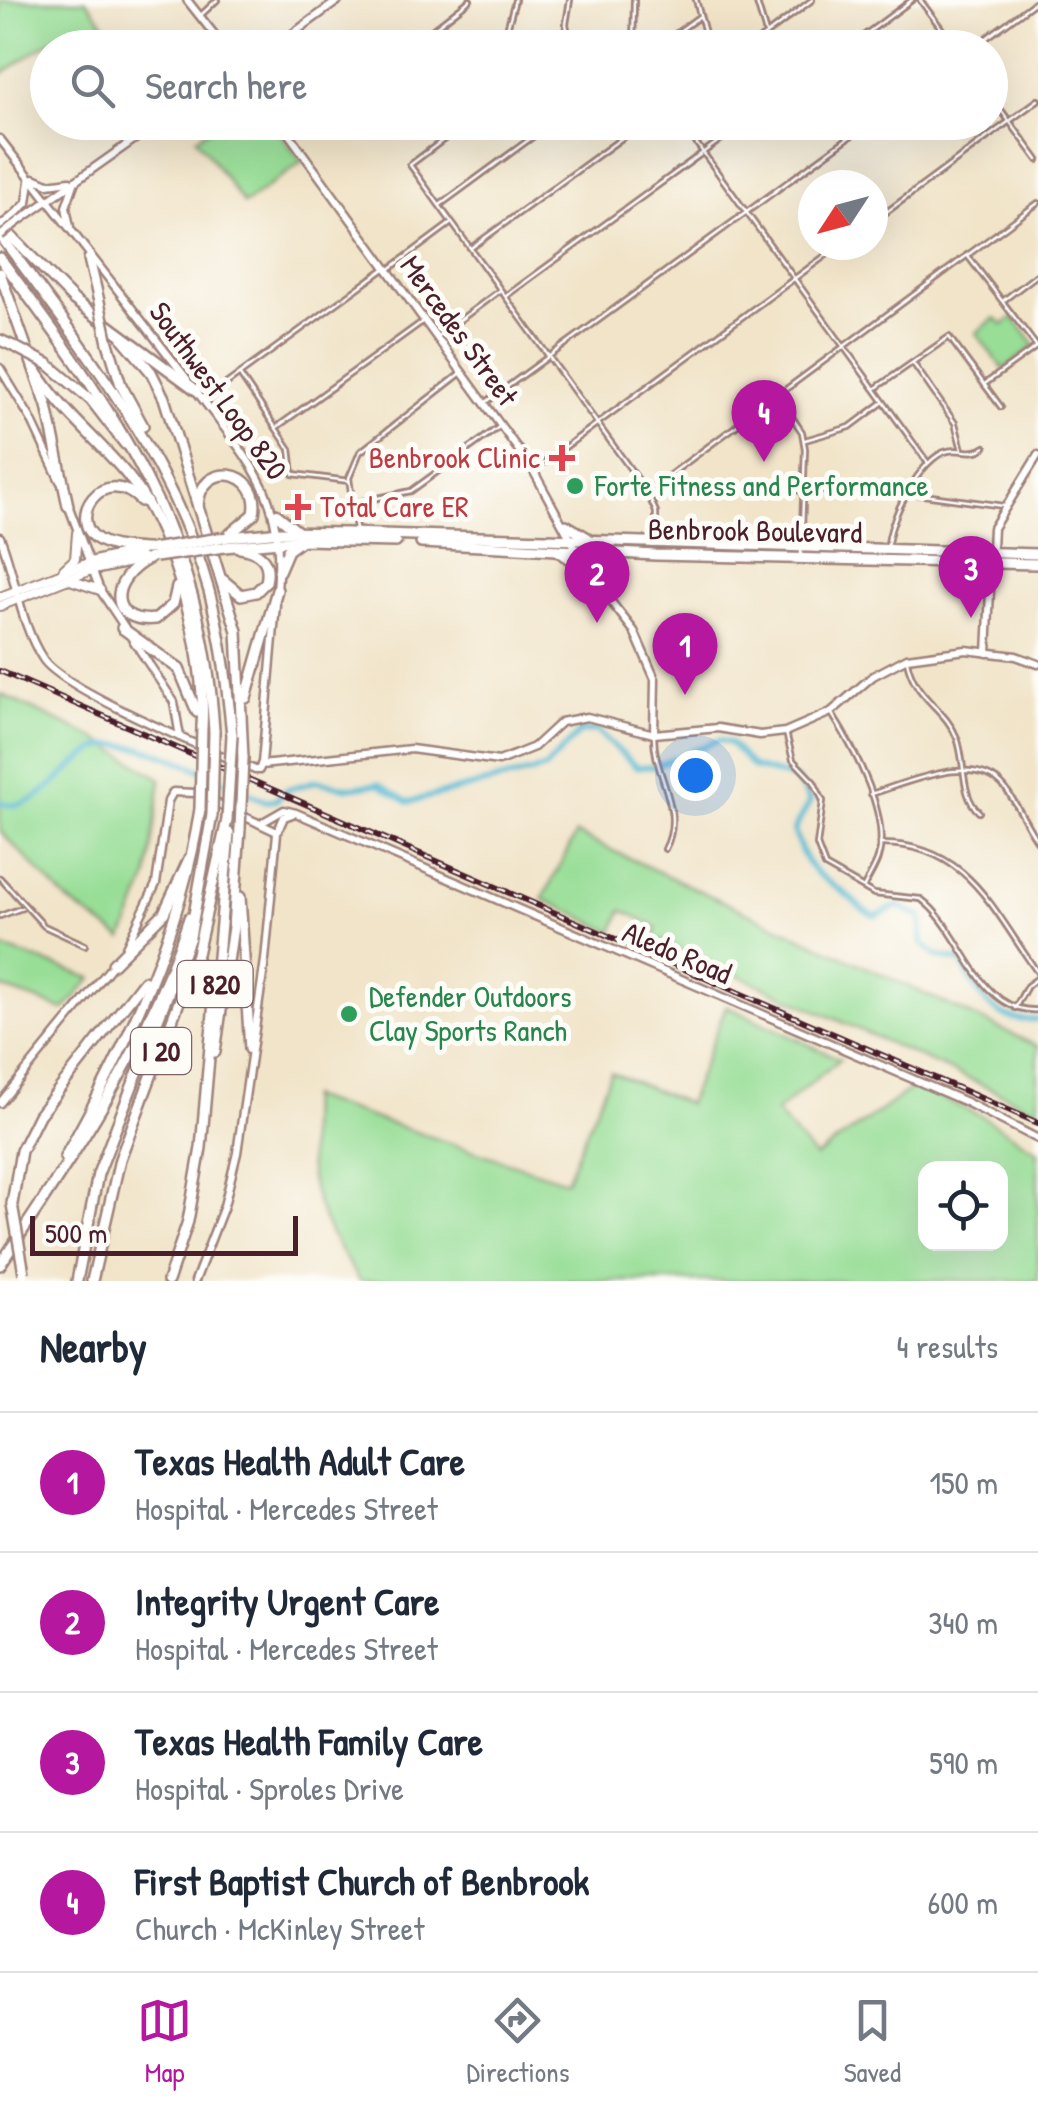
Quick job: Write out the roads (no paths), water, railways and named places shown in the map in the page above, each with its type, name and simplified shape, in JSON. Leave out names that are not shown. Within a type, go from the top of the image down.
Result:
[{"type":"highway","points":[[0,225],[50,280],[123,339],[196,390]]},
{"type":"highway","name":"I 20","points":[[0,235],[127,411],[184,519],[215,616],[232,735],[227,820],[197,954],[120,1159],[92,1281]]},
{"type":"highway","name":"I 20","points":[[0,258],[108,407],[162,504],[196,603],[214,731],[212,816],[198,892],[175,983],[98,1174],[76,1281]]},
{"type":"highway","points":[[89,259],[121,384],[161,460],[184,519]]},
{"type":"highway","points":[[0,273],[36,372],[68,506]]},
{"type":"highway","points":[[123,339],[151,372],[164,398],[237,631],[243,726],[238,870],[201,1148]]},
{"type":"highway","points":[[0,340],[48,364],[104,415],[162,504]]},
{"type":"highway","points":[[36,372],[54,398],[133,482],[157,524],[177,579],[199,672],[202,728],[200,809],[183,900],[104,1081],[46,1195]]},
{"type":"highway","points":[[198,515],[200,492],[211,478],[227,473],[250,485],[255,494],[254,514],[223,542]]},
{"type":"highway","points":[[151,553],[98,539],[88,528],[88,506],[104,489],[122,488],[142,502],[157,524]]},
{"type":"highway","points":[[276,514],[306,537],[288,550],[279,572]]},
{"type":"highway","points":[[565,524],[600,547],[587,570],[554,544],[565,524]]},
{"type":"highway","name":"Benbrook Boulevard","points":[[306,537],[357,534],[430,540]]},
{"type":"highway","name":"Benbrook Boulevard","points":[[90,566],[151,553],[280,536],[801,554],[993,558],[1038,554]]},
{"type":"highway","points":[[218,573],[241,594],[256,592],[266,582],[267,565],[262,556],[223,542]]},
{"type":"highway","name":"Benbrook Boulevard","points":[[600,547],[656,543],[801,554],[888,550],[1038,564]]},
{"type":"highway","points":[[151,553],[128,570],[120,584],[119,598],[127,612],[148,620],[164,614],[175,599],[177,579]]},
{"type":"highway","points":[[243,726],[247,690],[277,590]]},
{"type":"highway","points":[[122,628],[179,670],[202,728]]},
{"type":"highway","name":"I 820","points":[[168,1281],[188,1221],[201,1148],[227,820]]},
{"type":"highway","points":[[113,964],[164,914],[195,842]]},
{"type":"highway","points":[[238,870],[250,1049]]},
{"type":"highway","name":"I 820","points":[[0,1265],[111,1098],[145,1034],[198,892]]},
{"type":"highway","points":[[25,1277],[12,1204],[21,1151],[38,1115],[122,1014],[154,966]]},
{"type":"main road","points":[[56,578],[75,559],[78,533]]},
{"type":"main road","name":"Benbrook Boulevard","points":[[0,606],[19,594],[90,566]]},
{"type":"main road","points":[[56,578],[82,581],[100,590]]},
{"type":"main road","name":"Benbrook Boulevard","points":[[0,597],[19,594]]},
{"type":"street","points":[[188,0],[211,30]]},
{"type":"street","points":[[200,16],[217,0]]},
{"type":"street","points":[[432,30],[470,0]]},
{"type":"street","points":[[504,30],[515,0]]},
{"type":"street","points":[[567,30],[570,0]]},
{"type":"street","points":[[633,30],[634,0]]},
{"type":"street","points":[[696,0],[704,30]]},
{"type":"street","points":[[756,0],[765,30]]},
{"type":"street","points":[[771,30],[812,0]]},
{"type":"street","points":[[871,30],[912,0]]},
{"type":"street","points":[[920,0],[942,30]]},
{"type":"street","points":[[997,30],[1038,0]]},
{"type":"street","points":[[296,30],[334,1]]},
{"type":"street","points":[[681,30],[700,16]]},
{"type":"street","points":[[1010,121],[1038,100]]},
{"type":"street","points":[[1008,118],[1038,160]]},
{"type":"street","name":"Southwest Loop 820","points":[[0,139],[259,475],[276,514],[279,572],[260,767]]},
{"type":"street","points":[[0,225],[48,200],[133,140]]},
{"type":"street","name":"Mercedes Street","points":[[293,140],[533,470],[587,570],[634,631],[652,664],[654,734]]},
{"type":"street","points":[[443,140],[410,165],[647,492],[656,512],[656,543]]},
{"type":"street","points":[[439,206],[529,140]]},
{"type":"street","points":[[470,249],[619,140]]},
{"type":"street","points":[[694,140],[928,463]]},
{"type":"street","points":[[505,297],[720,140]]},
{"type":"street","points":[[484,404],[845,140]]},
{"type":"street","points":[[888,211],[984,140]]},
{"type":"street","points":[[0,235],[29,198],[28,175],[48,184],[76,180]]},
{"type":"street","points":[[74,237],[66,207],[76,180]]},
{"type":"street","points":[[647,492],[1038,203]]},
{"type":"street","points":[[203,400],[451,224]]},
{"type":"street","points":[[966,254],[1037,347],[984,384]]},
{"type":"street","points":[[533,470],[819,260]]},
{"type":"street","points":[[1002,300],[1038,274]]},
{"type":"street","points":[[436,338],[500,290]]},
{"type":"street","points":[[277,427],[423,322]]},
{"type":"street","points":[[875,389],[949,337],[1002,407]]},
{"type":"street","points":[[912,362],[955,423],[962,450]]},
{"type":"street","points":[[0,368],[32,418],[100,590],[174,702],[180,737]]},
{"type":"street","points":[[357,534],[349,481],[360,452],[462,373]]},
{"type":"street","points":[[239,374],[290,450],[293,474],[349,481]]},
{"type":"street","points":[[777,394],[804,441],[801,554]]},
{"type":"street","points":[[804,441],[850,428],[884,402]]},
{"type":"street","points":[[352,503],[411,490],[500,426]]},
{"type":"street","points":[[888,550],[892,522],[928,463],[948,450],[978,453],[985,447]]},
{"type":"street","points":[[987,653],[994,525],[1038,456]]},
{"type":"street","points":[[656,486],[908,493],[1007,506]]},
{"type":"street","points":[[0,537],[39,652],[51,669],[180,737],[260,767],[411,749],[499,761],[534,748],[561,722],[586,717],[654,734],[718,728],[760,735],[785,732],[830,712],[873,676],[907,658],[952,651],[1016,656],[1038,664]]},
{"type":"street","points":[[907,658],[916,688],[956,734],[970,803],[980,812]]},
{"type":"street","points":[[830,712],[857,753],[871,794],[880,844],[878,860],[863,889]]},
{"type":"street","points":[[785,732],[793,760],[814,782],[823,801],[817,834],[820,855],[835,875],[884,896],[911,896],[932,907],[996,999],[1014,1009],[1038,1010]]},
{"type":"street","points":[[654,734],[654,750],[674,825],[665,849]]},
{"type":"street","points":[[871,794],[964,771],[984,773],[1003,785],[1038,842]]},
{"type":"street","points":[[0,1103],[113,964],[152,896],[168,801],[174,792],[192,792],[263,822],[277,833]]},
{"type":"street","points":[[263,822],[284,810],[296,812]]},
{"type":"street","points":[[195,1281],[231,1180],[277,833],[284,817],[296,812]]},
{"type":"street","name":"Aledo Road","points":[[296,812],[966,1102],[1038,1139]]},
{"type":"street","points":[[880,844],[906,843],[958,866],[1007,926],[1038,975],[1014,1009]]},
{"type":"street","points":[[0,878],[58,936],[85,945]]},
{"type":"street","points":[[0,916],[24,906]]},
{"type":"waterway","points":[[0,802],[28,802],[93,751],[106,746],[123,745],[164,755],[266,801],[316,781],[349,788],[378,784],[408,802],[544,769],[580,732],[596,730],[636,767],[654,767],[719,740],[730,743],[753,767],[796,779],[810,801],[794,830],[807,862],[817,874],[871,914],[876,916],[898,906],[921,917],[922,943],[936,956],[961,961],[981,996],[999,1013],[1010,1018],[1038,1019]]},
{"type":"railway","points":[[0,671],[1038,1123]]},
{"type":"place","name":"Benbrook Clinic","points":[[562,458]]},
{"type":"place","name":"First Baptist Church of Benbrook","points":[[764,462]]},
{"type":"place","name":"Forte Fitness and Performance","points":[[575,486]]},
{"type":"place","name":"Total Care ER","points":[[298,507]]},
{"type":"place","name":"Texas Health Family Care","points":[[971,618]]},
{"type":"place","name":"Integrity Urgent Care","points":[[597,623]]},
{"type":"place","name":"Texas Health Adult Care","points":[[685,695]]},
{"type":"place","name":"Defender Outdoors Clay Sports Ranch","points":[[349,1014]]}]
